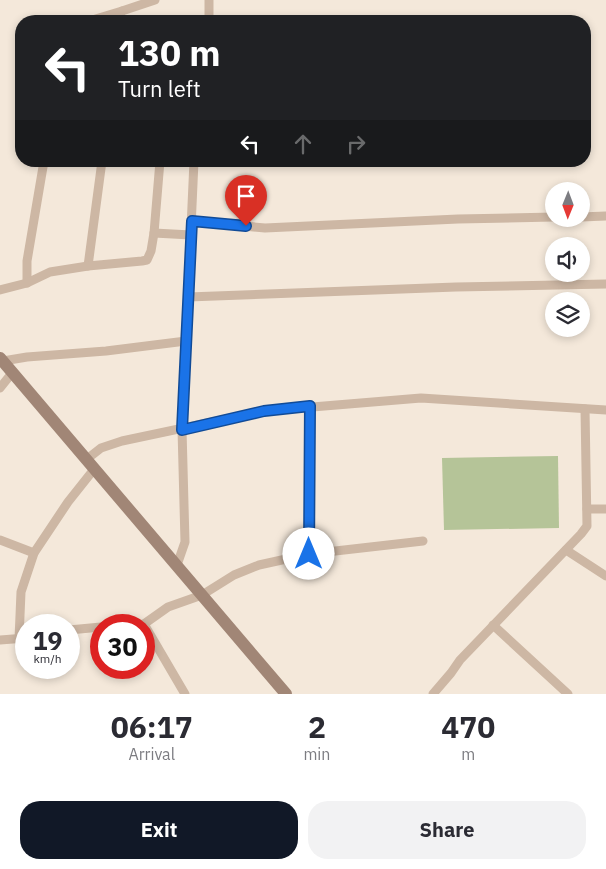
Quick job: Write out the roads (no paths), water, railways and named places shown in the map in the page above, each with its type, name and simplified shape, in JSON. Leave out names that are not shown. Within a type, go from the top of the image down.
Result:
[{"type":"main road","points":[[1,360],[286,694]]},
{"type":"street","points":[[109,15],[155,0]]},
{"type":"street","points":[[209,0],[209,15]]},
{"type":"street","points":[[120,15],[122,11]]},
{"type":"street","points":[[27,283],[27,260],[43,167]]},
{"type":"street","points":[[88,266],[101,167]]},
{"type":"street","points":[[0,290],[27,283],[50,272],[148,260],[154,233],[160,167]]},
{"type":"street","points":[[177,565],[185,542],[182,430],[194,167]]},
{"type":"street","points":[[590,217],[606,216]]},
{"type":"street","points":[[192,221],[264,228],[458,219],[545,217]]},
{"type":"street","points":[[154,233],[191,235]]},
{"type":"street","points":[[188,297],[456,287],[606,284]]},
{"type":"street","points":[[1,360],[186,342]]},
{"type":"street","points":[[0,387],[12,373]]},
{"type":"street","points":[[22,614],[21,592],[34,553],[101,448],[122,441],[182,430],[264,411],[310,406],[421,398],[606,410]]},
{"type":"street","points":[[309,554],[310,406]]},
{"type":"street","points":[[433,694],[452,673],[460,660],[566,550],[586,526],[585,409]]},
{"type":"street","points":[[587,509],[606,509]]},
{"type":"street","points":[[0,540],[34,553]]},
{"type":"street","points":[[155,616],[168,607],[202,596],[234,575],[259,565],[309,554],[423,541]]},
{"type":"street","points":[[566,550],[606,576]]},
{"type":"street","points":[[493,625],[568,694]]},
{"type":"street","points":[[0,640],[15,639]]},
{"type":"street","points":[[155,643],[185,694]]}]
